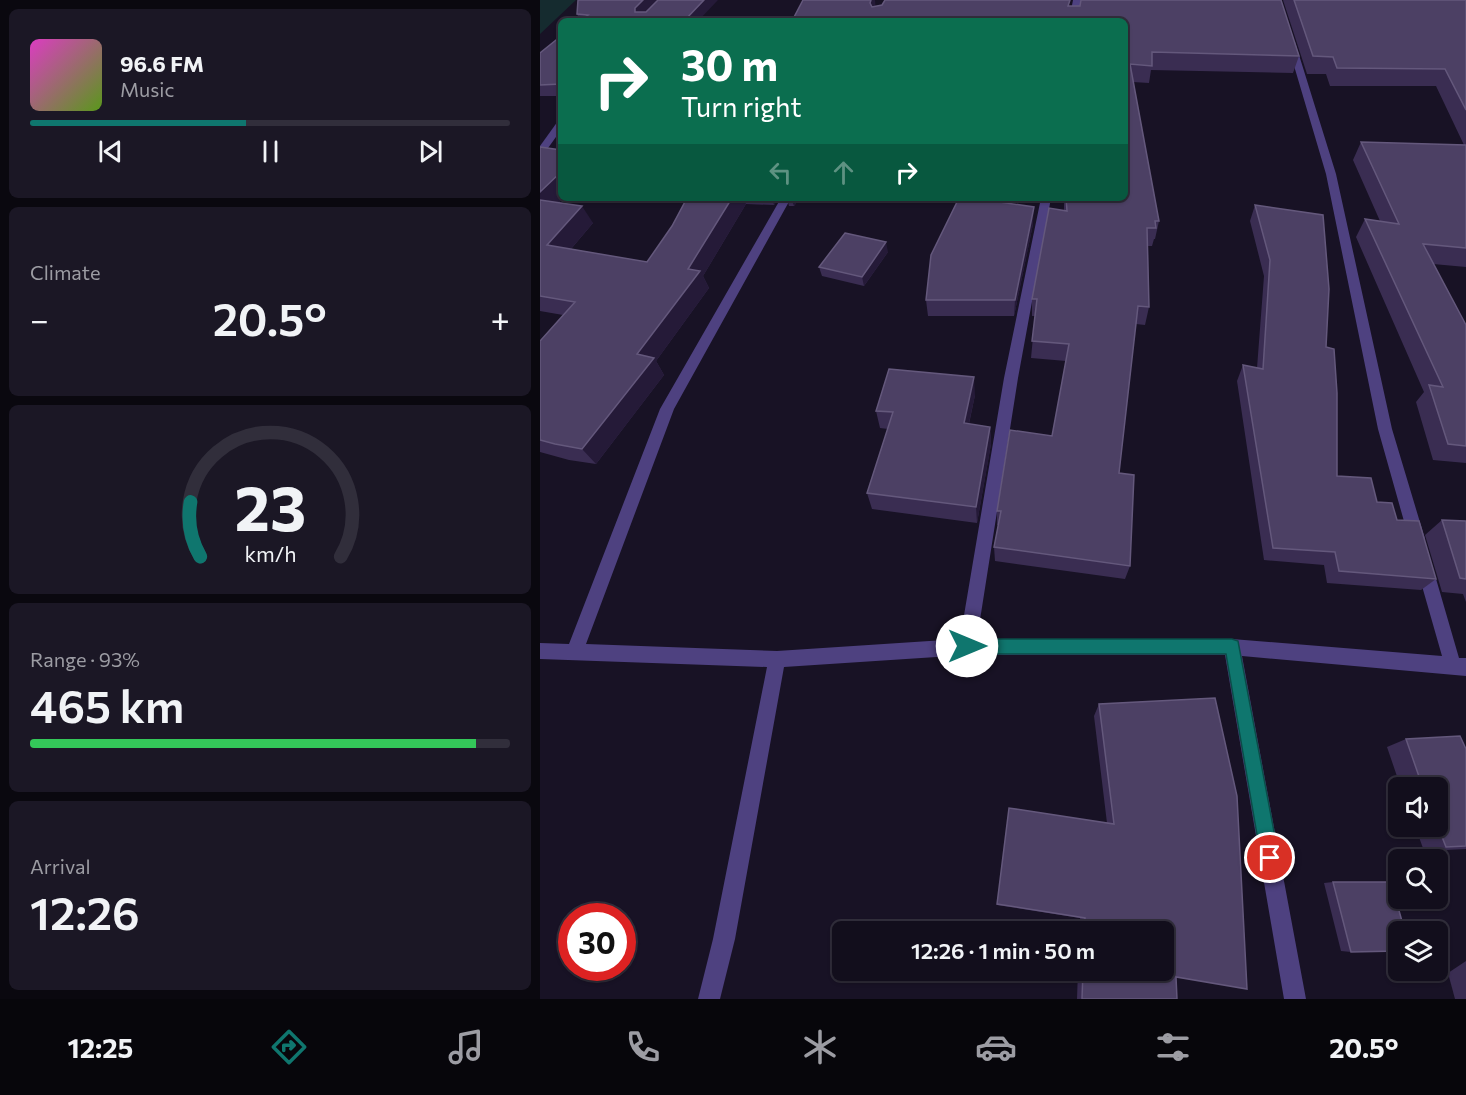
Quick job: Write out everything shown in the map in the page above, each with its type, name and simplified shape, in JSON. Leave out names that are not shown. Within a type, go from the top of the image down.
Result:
[{"type":"street","points":[[1074,18],[1077,0]]},
{"type":"street","points":[[540,651],[777,659],[967,646],[1232,646],[1460,667],[1385,429],[1331,174],[1288,34]]},
{"type":"street","points":[[540,153],[558,127]]},
{"type":"street","points":[[574,652],[668,409],[784,201]]},
{"type":"street","points":[[967,646],[1011,378],[1045,201]]},
{"type":"street","points":[[1232,646],[1295,999]]},
{"type":"street","points":[[709,999],[724,939],[777,659]]},
{"type":"green space","points":[[540,0],[576,0],[540,34]]},
{"type":"building","points":[[578,0],[643,0],[635,8],[635,12],[646,12],[658,0],[704,0],[687,18],[584,18],[588,15],[577,14]]},
{"type":"building","points":[[803,0],[871,0],[872,7],[882,5],[885,0],[1070,0],[1068,6],[1080,6],[1081,0],[1281,0],[1299,56],[1152,52],[1152,66],[1130,64],[1159,221],[1155,221],[1156,228],[1147,228],[1149,307],[1138,306],[1119,473],[1134,475],[1130,566],[994,547],[1001,511],[997,511],[1010,430],[1052,436],[1069,344],[1032,341],[1037,299],[1032,299],[1049,208],[1067,211],[1066,201],[1128,201],[1128,18],[794,18]]},
{"type":"building","points":[[1294,0],[1466,0],[1466,110],[1445,69],[1337,68],[1333,57],[1313,56]]},
{"type":"building","points":[[558,38],[558,84],[540,85],[540,53]]},
{"type":"building","points":[[1361,142],[1466,145],[1466,248],[1423,244],[1466,325],[1466,446],[1448,444],[1429,385],[1443,387],[1365,219],[1399,224]]},
{"type":"building","points":[[540,147],[558,150],[558,175],[540,192]]},
{"type":"building","points":[[540,200],[582,206],[547,245],[647,262],[672,226],[685,201],[730,201],[688,269],[700,271],[637,354],[654,358],[582,449],[540,440],[540,341],[575,302],[540,296]]},
{"type":"building","points":[[958,201],[993,201],[1034,207],[1015,300],[926,300],[931,255]]},
{"type":"building","points":[[1255,205],[1323,215],[1329,289],[1326,347],[1334,349],[1337,393],[1337,476],[1371,478],[1377,502],[1392,503],[1397,520],[1419,521],[1436,579],[1339,571],[1335,552],[1273,548],[1243,365],[1263,369],[1270,260]]},
{"type":"building","points":[[845,233],[886,242],[862,277],[819,267]]},
{"type":"building","points":[[889,369],[974,377],[964,423],[990,427],[976,507],[867,493],[893,412],[876,411]]},
{"type":"building","points":[[1442,520],[1466,521],[1466,579],[1460,578]]},
{"type":"building","points":[[1215,698],[1237,796],[1247,989],[1176,977],[1177,999],[1082,999],[1083,981],[1174,981],[1174,921],[1085,921],[1085,918],[997,904],[1009,808],[1114,824],[1099,704]]},
{"type":"building","points":[[1460,736],[1466,749],[1466,846],[1446,847],[1442,837],[1448,837],[1448,777],[1419,777],[1406,739]]},
{"type":"building","points":[[1333,882],[1388,882],[1388,909],[1399,909],[1402,921],[1388,921],[1388,951],[1351,952]]},
{"type":"route","points":[[967,646],[1232,646],[1270,858]]}]
